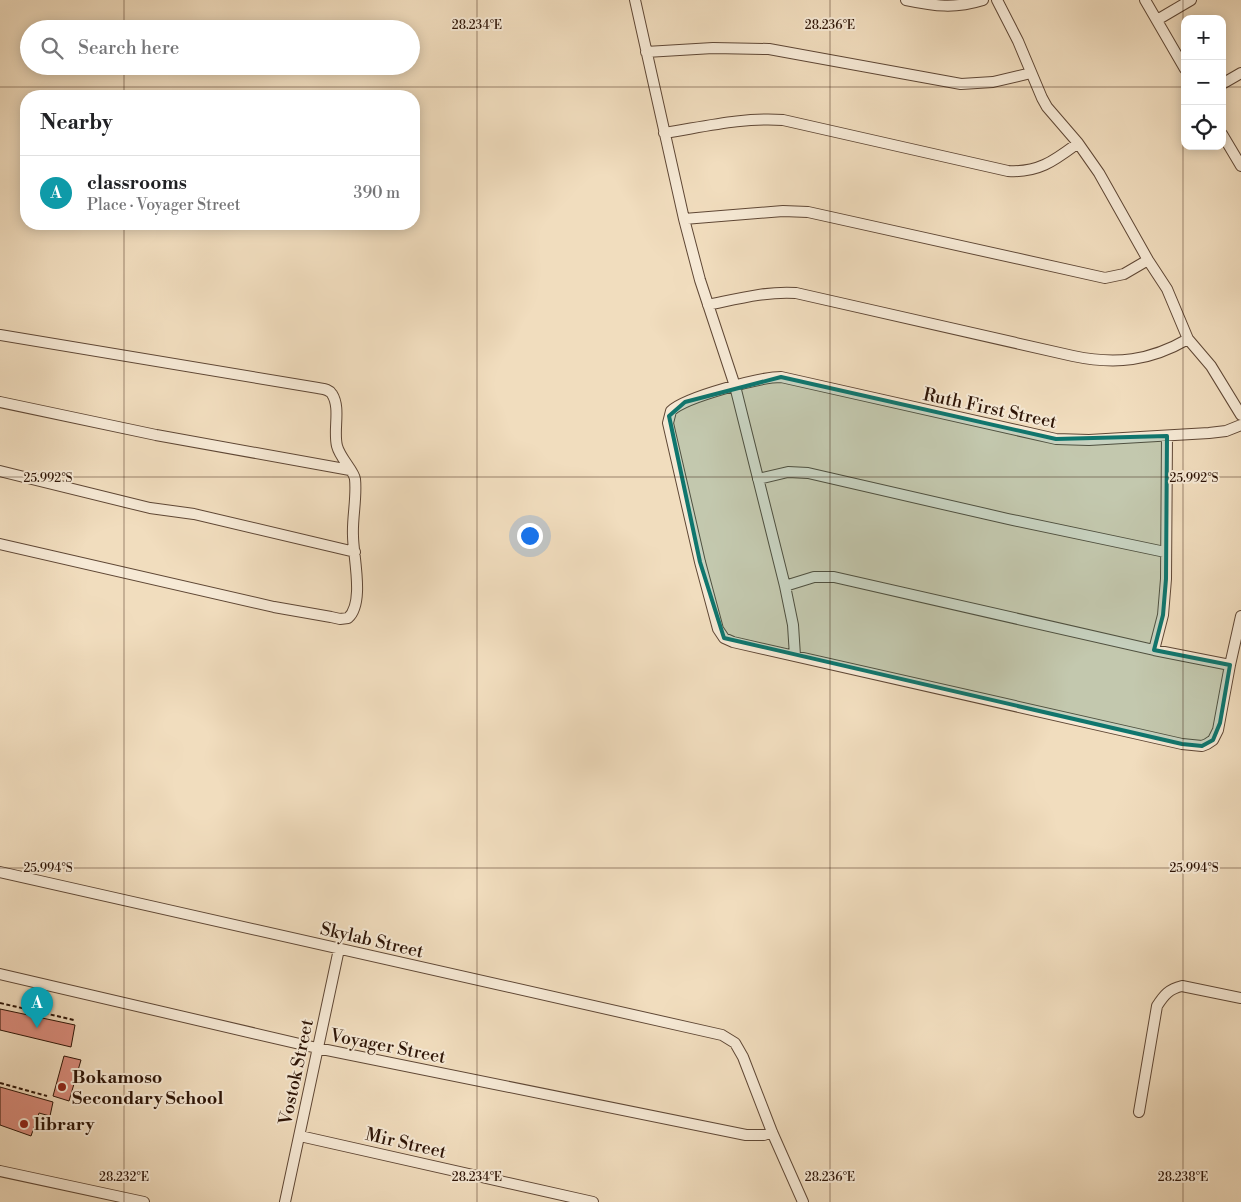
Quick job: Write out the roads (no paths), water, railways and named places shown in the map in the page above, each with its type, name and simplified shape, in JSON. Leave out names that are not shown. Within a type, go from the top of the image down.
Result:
[{"type":"street","points":[[635,0],[684,219],[708,305],[735,386],[785,586],[793,626],[794,656]]},
{"type":"street","points":[[906,0],[945,7],[967,5],[983,0]]},
{"type":"street","points":[[997,0],[1048,107],[1078,143],[1109,190],[1171,297],[1188,338],[1211,366],[1241,415]]},
{"type":"street","points":[[1145,0],[1181,62]]},
{"type":"street","points":[[1157,20],[1191,0]]},
{"type":"street","points":[[646,52],[713,48],[769,49],[961,84],[993,82],[1031,72]]},
{"type":"street","points":[[1226,82],[1241,73]]},
{"type":"street","points":[[664,133],[748,120],[782,120],[1019,172],[1039,168],[1053,162],[1078,143]]},
{"type":"street","points":[[1226,141],[1241,166]]},
{"type":"street","points":[[684,219],[783,211],[808,212],[1105,278],[1124,274],[1148,260]]},
{"type":"street","points":[[708,305],[764,294],[796,293],[1073,356],[1103,360],[1122,361],[1157,354],[1188,338]]},
{"type":"street","points":[[0,335],[326,389],[332,395],[335,405],[337,446],[354,474],[355,481],[352,536],[357,575],[355,607],[348,618],[340,619],[274,607],[0,544]]},
{"type":"street","name":"Ruth First Street","points":[[1230,665],[1218,730],[1213,740],[1202,746],[1182,744],[733,642],[720,634],[700,562],[668,424],[671,411],[685,402],[735,386],[763,379],[782,377],[1056,439],[1089,440],[1167,436],[1226,431],[1241,425]]},
{"type":"street","points":[[0,402],[174,438],[350,470]]},
{"type":"street","points":[[1154,650],[1163,616],[1166,562],[1167,436]]},
{"type":"street","points":[[0,471],[141,506],[194,514],[354,552]]},
{"type":"street","points":[[758,479],[788,472],[808,473],[999,517],[1165,552]]},
{"type":"street","points":[[785,586],[814,577],[840,578],[1154,650],[1230,665],[1241,616]]},
{"type":"street","name":"Skylab Street","points":[[0,872],[714,1033],[728,1038],[735,1043],[743,1057],[772,1132]]},
{"type":"street","name":"Vostok Street","points":[[285,1202],[340,949]]},
{"type":"street","name":"Voyager Street","points":[[0,974],[317,1048],[746,1135],[764,1135],[772,1132]]},
{"type":"street","points":[[1139,1112],[1157,1006],[1165,993],[1182,986],[1241,998]]},
{"type":"street","points":[[772,1132],[803,1202]]},
{"type":"street","name":"Mir Street","points":[[300,1136],[593,1202]]},
{"type":"street","points":[[0,1171],[144,1202]]},
{"type":"place","name":"classrooms","points":[[37,1028]]},
{"type":"place","name":"Bokamoso Secondary School","points":[[62,1087]]},
{"type":"place","name":"library","points":[[24,1124]]}]
